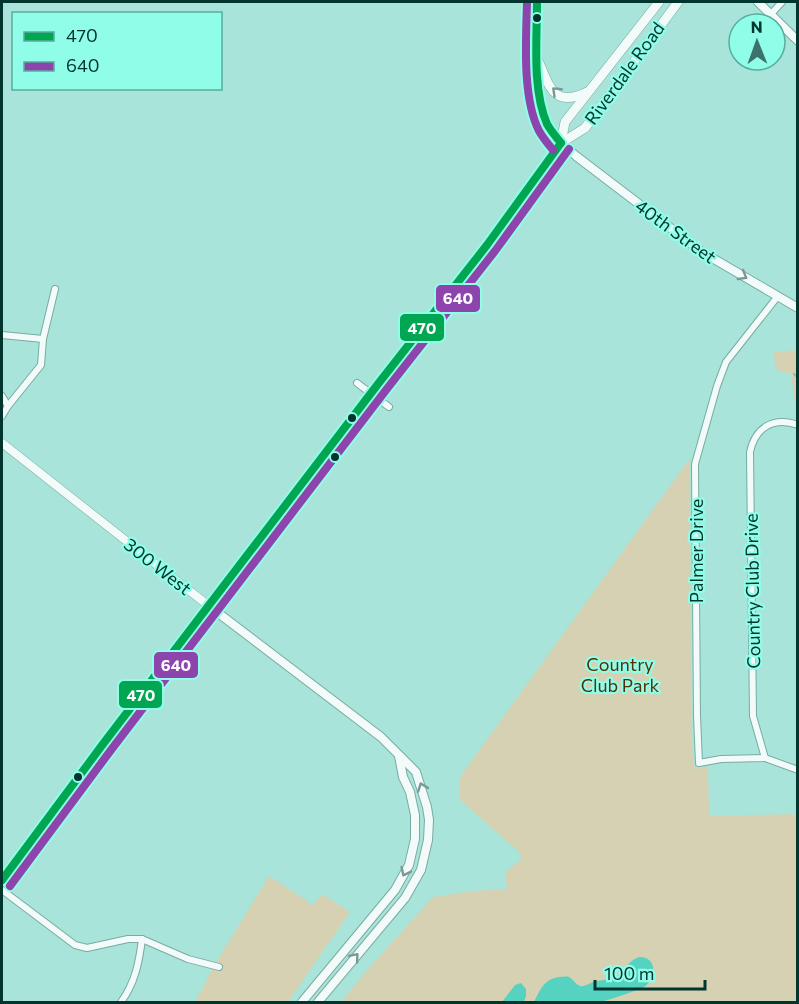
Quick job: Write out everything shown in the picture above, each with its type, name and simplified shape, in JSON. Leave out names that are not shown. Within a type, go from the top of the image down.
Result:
[{"type":"main road","name":"40th Street","points":[[537,2],[537,58],[540,95],[546,119],[553,134],[576,156],[697,248],[798,308]]},
{"type":"main road","name":"Riverdale Road","points":[[561,143],[565,122],[659,2]]},
{"type":"main road","name":"Riverdale Road","points":[[561,143],[585,128],[678,2]]},
{"type":"main road","points":[[787,30],[798,41]]},
{"type":"main road","points":[[537,58],[548,83],[560,96],[572,99],[589,91]]},
{"type":"main road","points":[[2,880],[219,592],[437,310],[561,143]]},
{"type":"main road","name":"300 West","points":[[209,606],[372,729],[416,772],[428,807],[429,840],[416,882],[318,1002]]},
{"type":"main road","points":[[302,1002],[395,890],[409,866],[416,839],[416,821],[399,755]]},
{"type":"street","points":[[2,416],[41,365],[43,339],[55,289]]},
{"type":"street","name":"Palmer Drive","points":[[765,758],[721,759],[699,763],[695,464],[726,362],[778,296]]},
{"type":"street","points":[[2,335],[43,339]]},
{"type":"street","points":[[357,383],[388,407]]},
{"type":"street","points":[[2,396],[8,406]]},
{"type":"street","name":"Country Club Drive","points":[[765,758],[753,716],[750,452],[752,442],[763,428],[773,423],[798,424]]},
{"type":"street","name":"300 West","points":[[2,443],[209,606]]},
{"type":"street","points":[[765,758],[798,770]]},
{"type":"street","points":[[2,890],[75,945],[87,948],[128,939],[142,939],[188,959],[219,967]]},
{"type":"street","points":[[121,1002],[134,980],[142,939]]},
{"type":"green space","points":[[798,350],[797,420],[791,374],[775,369],[774,352]]},
{"type":"green space","name":"Country Club Park","points":[[690,458],[693,762],[697,769],[708,766],[709,816],[797,814],[797,1002],[341,1002],[433,897],[507,889],[505,873],[522,858],[518,851],[460,800],[460,777]]},
{"type":"green space","points":[[269,876],[313,905],[322,894],[350,912],[288,1002],[195,1002],[218,959]]},
{"type":"shaded area","points":[[640,957],[650,961],[653,974],[648,984],[640,989],[597,1003],[534,1002],[543,986],[554,978],[569,977],[578,985],[585,986],[595,981],[616,977],[632,961]]},
{"type":"shaded area","points":[[521,983],[526,989],[524,1002],[502,1002],[515,985]]},
{"type":"waterway","points":[[794,374],[798,378]]},
{"type":"transit line","name":"640","points":[[527,2],[527,85],[539,131],[553,150]]},
{"type":"transit line","name":"470","points":[[537,2],[536,64],[539,95],[547,124],[561,143]]},
{"type":"transit line","name":"470","points":[[2,880],[103,744],[487,245],[561,143]]},
{"type":"transit line","name":"640","points":[[10,886],[111,750],[495,251],[569,149]]}]
